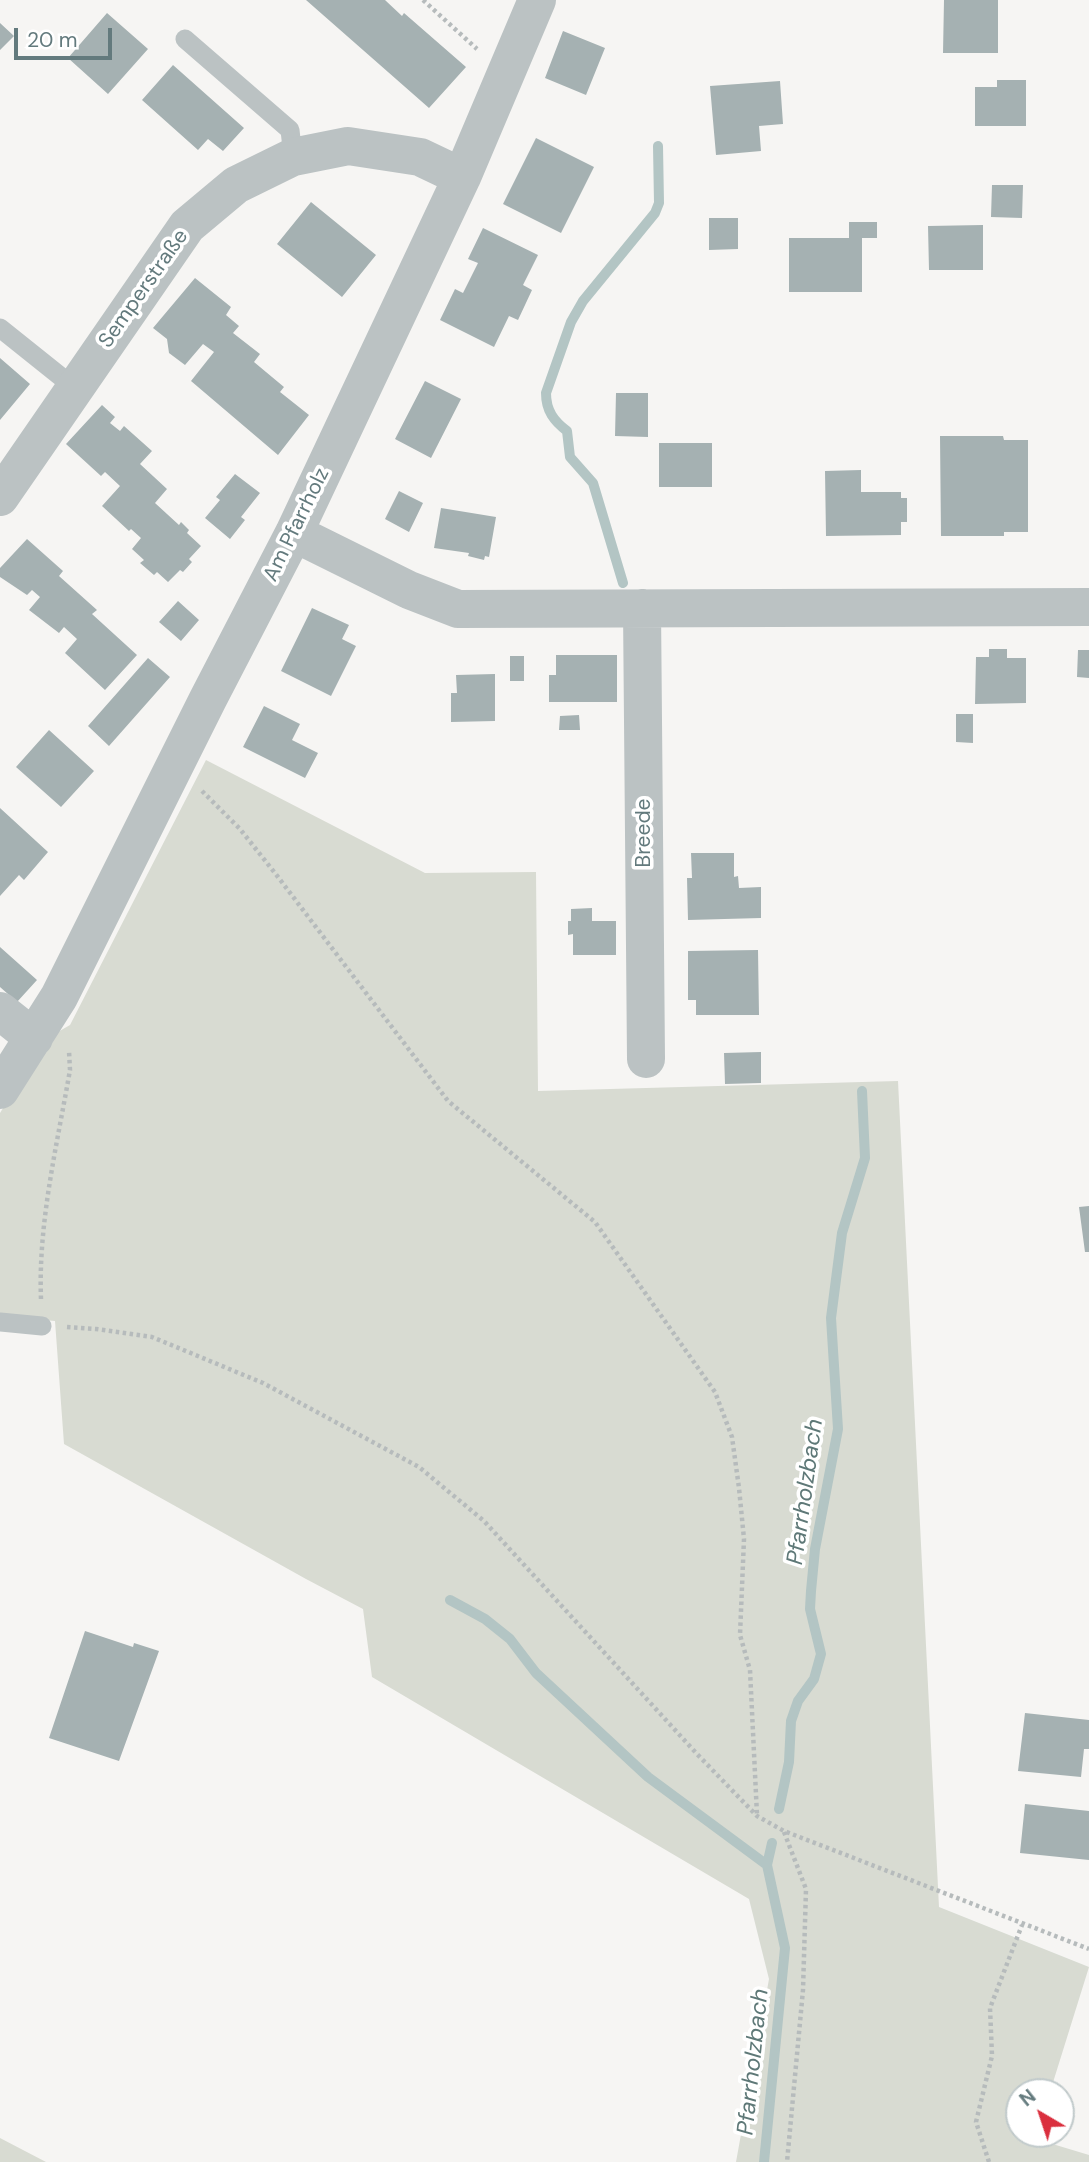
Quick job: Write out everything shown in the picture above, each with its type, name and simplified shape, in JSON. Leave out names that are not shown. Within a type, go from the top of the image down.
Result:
[{"type":"street","name":"Am Pfarrholz","points":[[0,1090],[59,997],[294,533],[462,177],[537,0]]},
{"type":"street","name":"Semperstraße","points":[[0,496],[187,226],[236,185],[293,157],[348,146],[420,157],[462,177]]},
{"type":"street","points":[[294,533],[409,590],[458,609],[1089,607]]},
{"type":"street","name":"Breede","points":[[642,608],[646,1059]]},
{"type":"street","points":[[0,1011],[34,1038]]},
{"type":"lane","points":[[185,38],[290,130],[293,157]]},
{"type":"lane","points":[[0,328],[75,388]]},
{"type":"lane","points":[[0,1322],[42,1325]]},
{"type":"path","points":[[423,0],[506,75]]},
{"type":"path","points":[[175,766],[240,830],[449,1101],[595,1222],[715,1392],[732,1437],[739,1488],[744,1539],[740,1635],[750,1670],[757,1816]]},
{"type":"path","points":[[59,997],[67,1028],[70,1070],[49,1194],[40,1271],[42,1325],[152,1337],[262,1383],[419,1467],[484,1521],[757,1816],[784,1831],[1089,1949]]},
{"type":"path","points":[[784,1831],[806,1889],[803,1990],[787,2162]]},
{"type":"path","points":[[989,2162],[976,2122],[992,2056],[990,2008],[1022,1925]]},
{"type":"shaded area","points":[[206,760],[425,873],[536,872],[538,1091],[898,1081],[939,1907],[1089,1967],[1054,2078],[1005,2078],[1005,2148],[1066,2148],[1089,2155],[1089,2162],[736,2162],[769,1979],[749,1899],[372,1677],[363,1609],[64,1444],[55,1321],[0,1316],[0,1113],[44,1040],[70,1025]]},
{"type":"shaded area","points":[[0,2138],[46,2162],[0,2162]]},
{"type":"building","points":[[306,0],[385,0],[466,67],[429,108]]},
{"type":"building","points":[[944,0],[998,0],[998,53],[943,53]]},
{"type":"building","points":[[107,13],[148,49],[108,94],[68,58]]},
{"type":"building","points":[[0,23],[14,36],[0,50]]},
{"type":"building","points":[[563,31],[605,48],[586,95],[545,78]]},
{"type":"building","points":[[173,65],[244,128],[223,151],[208,139],[198,150],[142,100]]},
{"type":"building","points":[[997,80],[1026,80],[1026,126],[975,126],[975,87],[997,87]]},
{"type":"building","points":[[780,81],[783,124],[759,126],[761,151],[716,155],[710,86]]},
{"type":"building","points":[[536,138],[594,167],[561,233],[503,204]]},
{"type":"building","points":[[992,185],[1023,185],[1022,218],[991,217]]},
{"type":"building","points":[[311,202],[376,255],[342,297],[277,244]]},
{"type":"building","points":[[709,218],[738,218],[738,249],[709,250]]},
{"type":"building","points":[[849,222],[877,222],[877,238],[862,238],[862,292],[789,292],[789,238],[849,238]]},
{"type":"building","points":[[983,225],[983,270],[929,270],[928,226]]},
{"type":"building","points":[[483,228],[538,255],[523,285],[532,290],[518,320],[509,316],[494,347],[440,320],[455,289],[463,293],[478,263],[468,259]]},
{"type":"building","points":[[195,278],[231,307],[226,315],[239,326],[233,333],[260,354],[254,362],[284,387],[280,392],[309,415],[278,455],[191,381],[214,352],[203,344],[185,365],[169,353],[167,339],[153,328]]},
{"type":"building","points":[[0,358],[30,384],[0,420]]},
{"type":"building","points":[[425,381],[461,399],[431,458],[395,439]]},
{"type":"building","points":[[616,393],[648,393],[648,437],[615,436]]},
{"type":"building","points":[[102,405],[115,417],[110,423],[120,431],[124,426],[152,451],[140,464],[167,489],[155,503],[179,525],[181,522],[189,530],[187,533],[201,546],[189,559],[192,562],[183,572],[180,570],[168,582],[140,563],[144,560],[132,549],[141,538],[131,529],[129,531],[102,506],[120,486],[105,472],[101,476],[66,444]]},
{"type":"building","points":[[940,436],[1003,436],[1004,440],[1028,440],[1028,532],[1004,532],[1004,536],[941,536]]},
{"type":"building","points":[[659,443],[712,443],[712,487],[659,487]]},
{"type":"building","points":[[861,470],[861,492],[901,492],[901,498],[907,498],[907,522],[901,522],[901,535],[826,536],[825,471]]},
{"type":"building","points":[[235,474],[260,493],[241,517],[245,520],[230,539],[205,518],[220,500],[216,497]]},
{"type":"building","points":[[399,491],[423,503],[409,532],[385,519]]},
{"type":"building","points":[[441,508],[496,517],[489,557],[485,556],[484,560],[468,556],[469,553],[434,548]]},
{"type":"building","points":[[27,539],[63,571],[59,576],[97,610],[92,614],[137,655],[105,690],[65,653],[77,639],[64,627],[59,633],[29,610],[40,597],[32,590],[27,595],[0,577],[0,568]]},
{"type":"building","points":[[178,601],[199,620],[181,641],[159,622]]},
{"type":"building","points":[[312,608],[349,625],[342,639],[356,646],[331,696],[281,671]]},
{"type":"building","points":[[989,649],[1007,649],[1007,658],[1026,658],[1026,703],[975,704],[976,657],[989,657]]},
{"type":"building","points":[[1078,650],[1089,650],[1089,678],[1077,677]]},
{"type":"building","points":[[556,655],[617,655],[617,702],[549,702],[549,675],[556,675]]},
{"type":"building","points":[[510,656],[524,656],[524,681],[510,681]]},
{"type":"building","points":[[148,658],[170,677],[109,746],[88,726]]},
{"type":"building","points":[[495,674],[495,721],[451,722],[451,693],[457,693],[456,675]]},
{"type":"building","points":[[264,706],[300,724],[292,740],[318,753],[305,778],[243,747]]},
{"type":"building","points":[[956,714],[973,714],[973,743],[956,742]]},
{"type":"building","points":[[579,715],[580,730],[559,730],[560,716]]},
{"type":"building","points":[[49,730],[94,771],[61,807],[16,767]]},
{"type":"building","points":[[0,808],[48,852],[24,880],[19,875],[0,896]]},
{"type":"building","points":[[691,853],[734,853],[734,877],[738,876],[739,888],[761,887],[761,918],[688,920],[687,878],[692,878]]},
{"type":"building","points":[[592,908],[592,921],[616,921],[616,955],[573,955],[573,934],[568,935],[571,909]]},
{"type":"building","points":[[0,947],[37,980],[17,1002],[0,987]]},
{"type":"building","points":[[758,950],[759,1015],[696,1015],[696,1000],[688,1000],[688,951]]},
{"type":"building","points":[[761,1052],[761,1083],[725,1084],[724,1053]]},
{"type":"building","points":[[1089,1206],[1089,1252],[1085,1252],[1079,1207]]},
{"type":"building","points":[[85,1631],[133,1647],[134,1643],[159,1651],[119,1761],[49,1738]]},
{"type":"building","points":[[1025,1713],[1089,1720],[1089,1749],[1084,1749],[1081,1777],[1018,1771]]},
{"type":"building","points":[[1025,1804],[1089,1811],[1089,1860],[1020,1853]]},
{"type":"waterway","points":[[623,583],[593,483],[570,457],[567,431],[552,415],[547,405],[546,393],[571,322],[583,301],[655,213],[659,203],[658,146]]},
{"type":"waterway","name":"Pfarrholzbach","points":[[779,1809],[789,1762],[791,1721],[798,1701],[814,1679],[821,1654],[810,1609],[811,1591],[815,1549],[838,1429],[831,1318],[842,1233],[865,1158],[862,1091]]},
{"type":"waterway","points":[[450,1600],[485,1619],[510,1639],[536,1673],[648,1777],[767,1865]]},
{"type":"waterway","name":"Pfarrholzbach","points":[[764,2162],[785,1948],[767,1865],[772,1843]]}]
